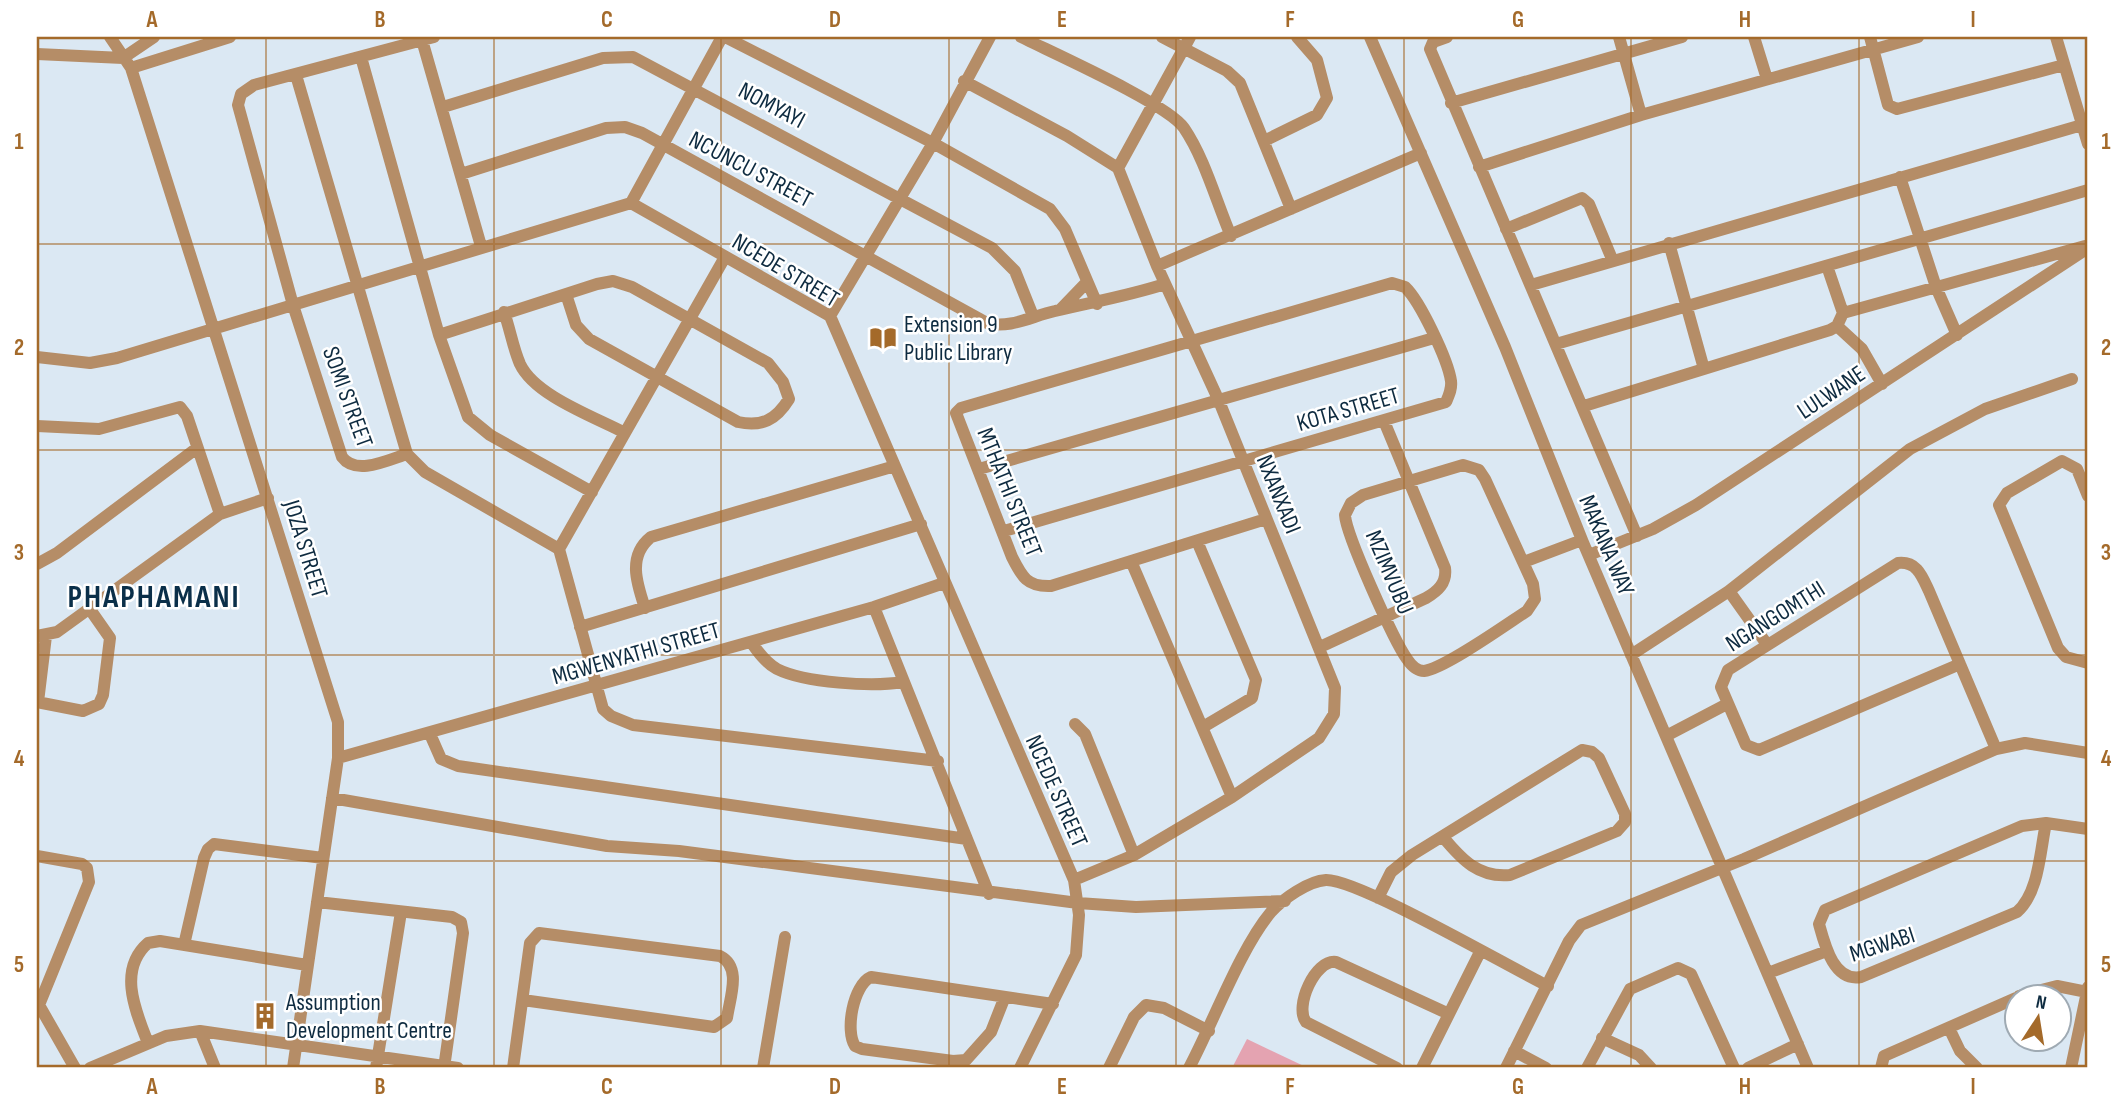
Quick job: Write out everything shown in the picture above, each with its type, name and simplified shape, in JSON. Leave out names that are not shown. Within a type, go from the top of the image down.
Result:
[{"type":"street","name":"JOZA STREET","points":[[110,37],[127,63],[335,711],[339,736],[338,758],[293,1068]]},
{"type":"street","points":[[127,63],[154,37]]},
{"type":"street","points":[[40,53],[127,63],[230,37]]},
{"type":"street","points":[[37,357],[90,363],[152,348],[481,246],[631,203],[723,37],[933,143],[1050,209],[1065,229],[1097,304]]},
{"type":"street","points":[[830,316],[933,143],[990,37]]},
{"type":"street","points":[[1021,37],[1153,104],[1184,127],[1231,236]]},
{"type":"street","points":[[1162,37],[1187,43],[1240,83],[1291,209]]},
{"type":"street","points":[[1265,141],[1317,115],[1327,98],[1317,60],[1297,37]]},
{"type":"street","name":"MAKANA WAY","points":[[1370,37],[1505,347],[1581,540],[1808,1068]]},
{"type":"street","points":[[1447,37],[1433,42],[1430,49],[1637,536]]},
{"type":"street","points":[[1619,37],[1641,115]]},
{"type":"street","points":[[1451,103],[1682,37]]},
{"type":"street","points":[[1755,37],[1767,79]]},
{"type":"street","points":[[1479,167],[1641,115],[1767,79],[1871,43],[1918,37]]},
{"type":"street","points":[[2056,37],[2088,144]]},
{"type":"street","points":[[407,454],[296,75],[428,38],[443,107],[481,246]]},
{"type":"street","points":[[964,81],[1067,136],[1118,168],[1187,43]]},
{"type":"street","points":[[1871,43],[1888,105],[1897,109],[2064,65]]},
{"type":"street","name":"NOMYAYI","points":[[443,107],[616,55],[633,57],[981,241],[1007,260],[1022,285],[1033,316]]},
{"type":"street","points":[[361,57],[439,335],[470,421],[489,435],[593,492]]},
{"type":"street","name":"SOMI STREET","points":[[296,75],[254,85],[246,89],[239,99],[293,305],[346,462],[354,466],[367,466],[407,454],[425,472],[559,549]]},
{"type":"street","points":[[1531,285],[2082,125]]},
{"type":"street","name":"NCUNCU STREET","points":[[461,174],[606,128],[633,129],[976,318],[1007,326],[1033,316]]},
{"type":"street","points":[[1157,266],[1421,153]]},
{"type":"street","name":"NXANXADI","points":[[1073,880],[1134,855],[1233,797],[1319,738],[1328,727],[1336,705],[1335,688],[1320,647],[1219,401],[1165,285],[1118,168]]},
{"type":"street","points":[[1900,177],[1936,287],[1957,335]]},
{"type":"street","points":[[1556,344],[2088,190]]},
{"type":"street","points":[[1506,229],[1582,198],[1589,204],[1612,260]]},
{"type":"street","name":"NCEDE STREET","points":[[631,203],[830,316],[1073,880],[1079,932],[1076,956],[1020,1068]]},
{"type":"street","points":[[1670,243],[1704,369]]},
{"type":"street","points":[[1843,313],[2088,247]]},
{"type":"street","name":"LULWANE","points":[[1589,555],[1637,536],[1706,499],[2088,247]]},
{"type":"street","points":[[724,257],[559,549],[594,687],[603,709],[611,716],[633,724],[938,761]]},
{"type":"street","points":[[1584,406],[1821,335],[1837,326],[1843,313],[1827,266]]},
{"type":"street","points":[[439,335],[504,312],[566,294],[613,281],[632,286],[768,363],[783,382],[789,399],[773,419],[760,425],[750,425],[728,417],[601,346],[581,332],[566,294]]},
{"type":"street","points":[[1061,310],[1087,282]]},
{"type":"street","name":"KOTA STREET","points":[[1004,531],[1446,402],[1451,391],[1451,377],[1434,338],[1410,291],[1392,283]]},
{"type":"street","name":"MTHATHI STREET","points":[[1266,519],[1051,586],[1034,586],[1023,579],[956,419],[956,413],[961,408],[1392,283]]},
{"type":"street","points":[[1033,316],[1097,304],[1165,285]]},
{"type":"street","points":[[504,312],[521,365],[528,376],[560,400],[625,433]]},
{"type":"street","points":[[1837,326],[1862,349],[1882,384]]},
{"type":"street","points":[[979,469],[1434,338]]},
{"type":"street","points":[[1631,654],[1729,591],[1910,449],[1985,409],[2072,379]]},
{"type":"street","points":[[37,426],[99,429],[180,407],[187,416],[219,514]]},
{"type":"street","points":[[1320,647],[1385,618],[1439,589],[1445,568],[1384,421]]},
{"type":"street","points":[[37,564],[57,553],[197,448]]},
{"type":"street","points":[[2088,496],[2077,469],[2062,461],[2007,493],[1999,505],[2058,648],[2066,657],[2088,663]]},
{"type":"street","name":"MZIMVUBU","points":[[1464,465],[1479,470],[1524,562],[1536,594],[1531,608],[1423,671],[1412,665],[1385,618],[1345,515],[1356,498],[1409,481],[1452,466],[1464,465]]},
{"type":"street","points":[[645,608],[636,564],[641,547],[651,537],[895,466]]},
{"type":"street","points":[[89,608],[110,638],[103,695],[99,704],[83,711],[38,702],[41,636],[89,608],[219,514],[268,498]]},
{"type":"street","points":[[580,627],[921,524]]},
{"type":"street","points":[[1524,562],[1581,540]]},
{"type":"street","points":[[1197,541],[1256,680],[1252,698],[1203,727]]},
{"type":"street","points":[[1131,561],[1233,797]]},
{"type":"street","name":"NGANGOMTHI","points":[[1960,664],[1767,749],[1754,750],[1746,746],[1721,687],[1723,676],[1766,643],[1898,563],[1907,562],[1919,570],[1929,591],[1960,664],[1996,749]]},
{"type":"street","name":"MGWENYATHI STREET","points":[[338,758],[874,607],[944,583]]},
{"type":"street","points":[[1729,591],[1766,643]]},
{"type":"street","points":[[874,607],[938,761],[989,894]]},
{"type":"street","points":[[751,642],[768,663],[785,673],[858,684],[903,682]]},
{"type":"street","points":[[1666,736],[1727,704]]},
{"type":"street","points":[[1075,724],[1085,734],[1134,855]]},
{"type":"street","points":[[430,734],[441,759],[458,766],[967,839]]},
{"type":"street","points":[[1506,1068],[1581,925],[1722,869],[1996,749],[2025,743],[2088,753]]},
{"type":"street","points":[[1378,898],[1391,872],[1443,837],[1582,750],[1592,752],[1599,758],[1625,814],[1625,822],[1617,831],[1510,875],[1494,877],[1481,872],[1461,860],[1443,837]]},
{"type":"street","points":[[332,797],[619,848],[679,851],[989,894],[1136,907],[1284,901]]},
{"type":"street","points":[[2046,823],[2088,829]]},
{"type":"street","name":"MGWABI","points":[[2046,823],[2031,892],[2026,904],[2017,912],[1988,927],[1861,977],[1853,979],[1841,974],[1827,951],[1819,924],[1825,911],[2022,826],[2046,823]]},
{"type":"street","points":[[184,945],[204,858],[214,844],[323,859]]},
{"type":"street","points":[[37,856],[82,864],[89,874],[89,882],[38,1005],[75,1068]]},
{"type":"street","points":[[1189,1068],[1255,935],[1272,911],[1315,883],[1326,880],[1339,882],[1378,898],[1548,986]]},
{"type":"street","points":[[90,1068],[148,1043],[181,1032],[200,1031],[296,1045],[377,1063],[449,1068],[462,926],[458,919],[317,902]]},
{"type":"street","points":[[377,1063],[401,912]]},
{"type":"street","points":[[513,1068],[530,943],[539,933],[720,956],[728,961],[733,972],[727,1018],[714,1027],[523,1000]]},
{"type":"street","points":[[763,1068],[785,937]]},
{"type":"street","points":[[148,1043],[130,991],[137,956],[148,943],[160,941],[307,965]]},
{"type":"street","points":[[1768,972],[1827,951]]},
{"type":"street","points":[[1422,1068],[1480,952]]},
{"type":"street","points":[[1397,1068],[1306,1022],[1301,1016],[1301,1005],[1319,967],[1330,961],[1336,962],[1449,1014]]},
{"type":"street","points":[[1587,1068],[1630,989],[1669,971],[1685,969],[1691,974],[1734,1068]]},
{"type":"street","points":[[1004,999],[991,1032],[966,1060],[953,1061],[862,1049],[855,1046],[851,1039],[858,989],[871,977],[1004,999],[1052,1004]]},
{"type":"street","points":[[2071,1068],[2088,989]]},
{"type":"street","points":[[1881,1068],[1884,1056],[2002,1004]]},
{"type":"street","points":[[1109,1068],[1134,1017],[1146,1005],[1164,1007],[1209,1031]]},
{"type":"street","points":[[1949,1028],[1960,1051],[1977,1068]]},
{"type":"street","points":[[200,1031],[215,1068]]},
{"type":"street","points":[[1602,1038],[1639,1055],[1651,1068]]},
{"type":"street","points":[[1748,1068],[1798,1044]]},
{"type":"street","points":[[1514,1051],[1546,1068]]},
{"type":"shaded area","points":[[1247,1039],[1308,1068],[1232,1068]]},
{"type":"place","name":"Extension 9 Public Library","points":[[883,338]]},
{"type":"place","name":"Assumption Development Centre","points":[[265,1016]]},
{"type":"district","name":"PHAPHAMANI","points":[[154,596]]}]
